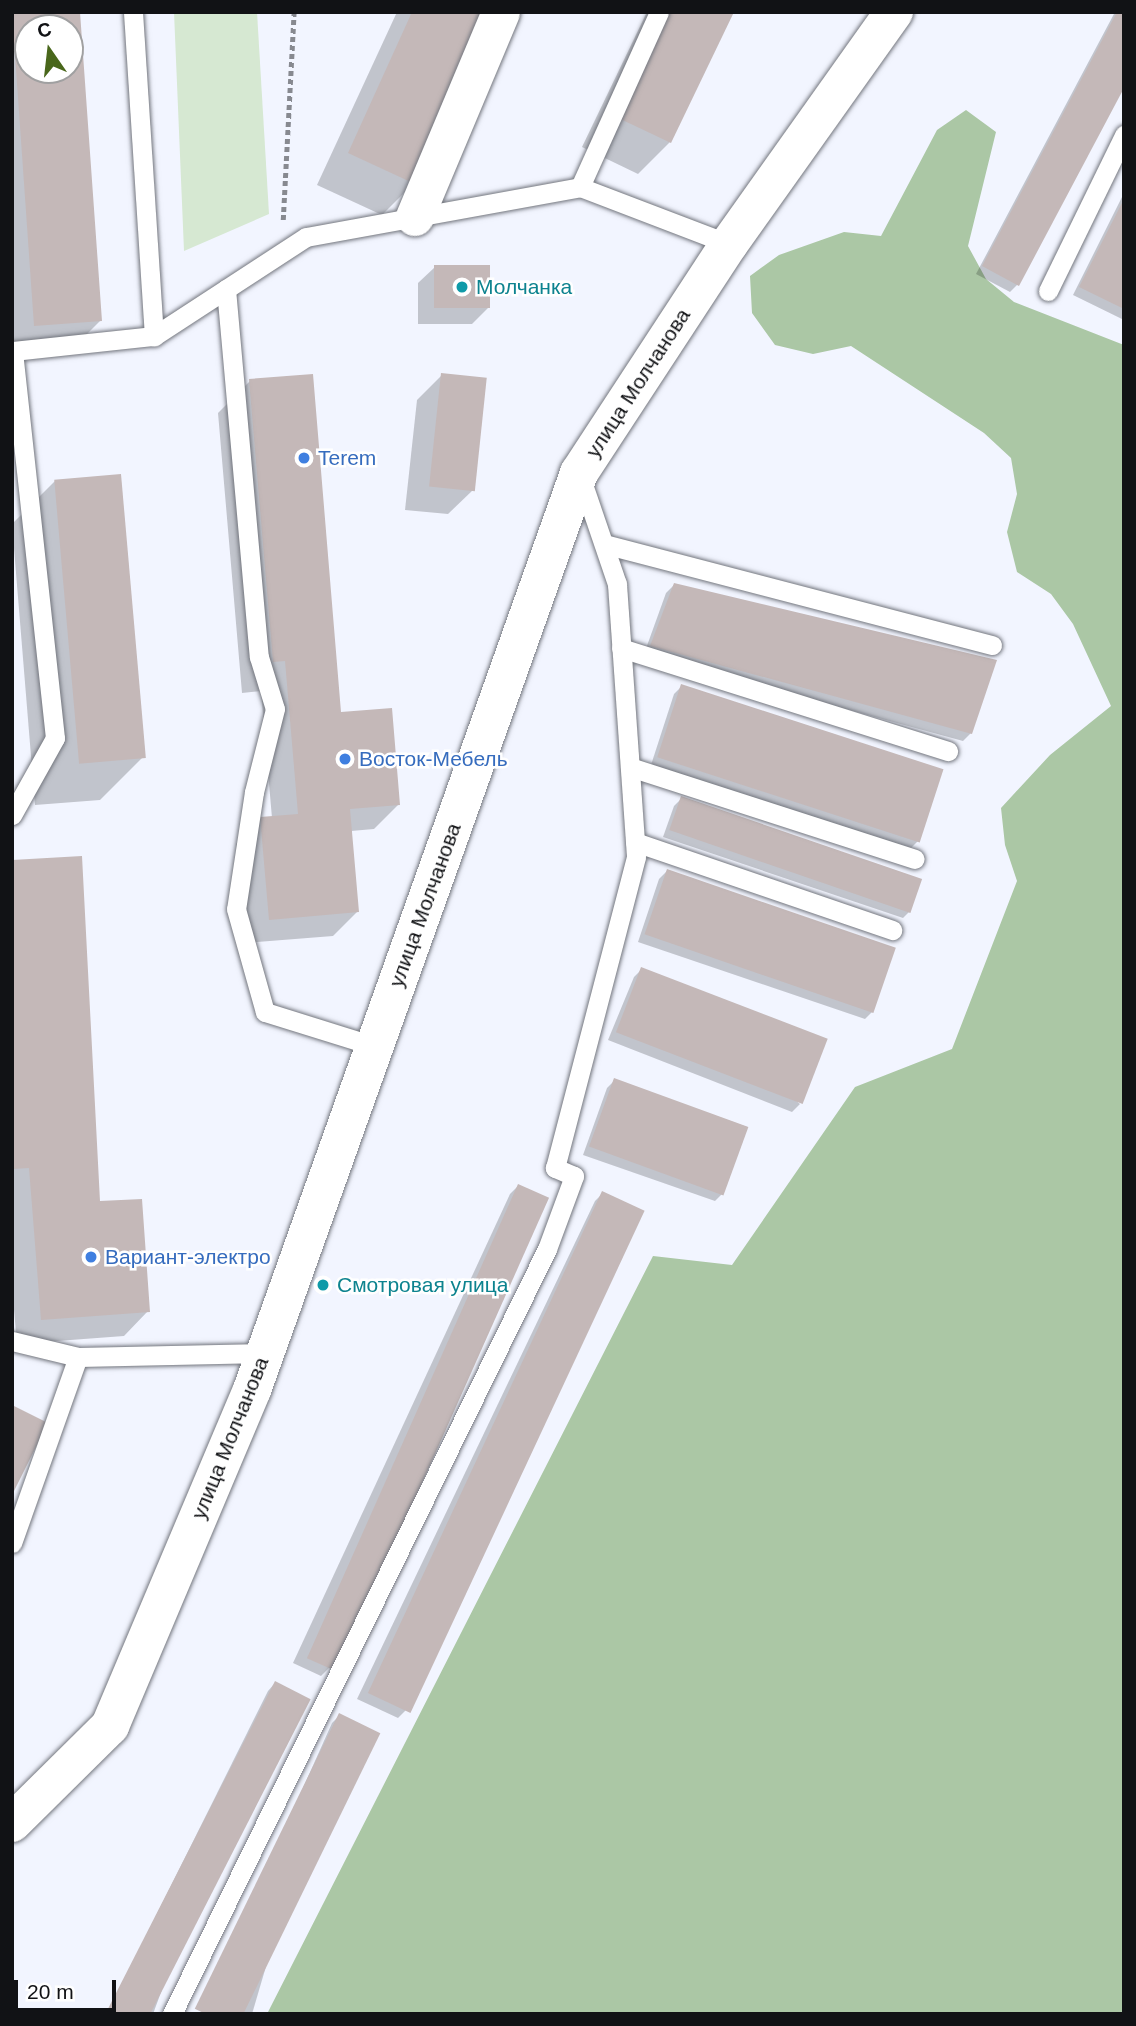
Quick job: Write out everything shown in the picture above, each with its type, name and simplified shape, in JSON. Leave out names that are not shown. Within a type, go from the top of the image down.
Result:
[{"type":"street","points":[[415,217],[500,12]]},
{"type":"street","name":"улица Молчанова","points":[[12,1823],[110,1726],[265,1353],[579,473],[729,244],[894,12]]},
{"type":"lane","points":[[133,12],[154,336]]},
{"type":"lane","points":[[580,187],[659,12]]},
{"type":"lane","points":[[1048,291],[1124,135]]},
{"type":"lane","points":[[12,815],[55,738],[13,351],[154,336],[306,237],[580,187],[729,244]]},
{"type":"lane","points":[[226,289],[259,657],[275,709],[254,792],[236,909],[265,1012],[374,1046]]},
{"type":"lane","points":[[172,2014],[547,1249],[574,1176],[555,1168],[636,856],[617,584],[579,473]]},
{"type":"lane","points":[[604,544],[992,645]]},
{"type":"lane","points":[[621,648],[948,751]]},
{"type":"lane","points":[[630,767],[914,859]]},
{"type":"lane","points":[[635,842],[892,930]]},
{"type":"lane","points":[[12,1341],[78,1357],[265,1353]]},
{"type":"lane","points":[[12,1543],[78,1357]]},
{"type":"path","points":[[282,253],[294,12]]},
{"type":"green space","points":[[174,12],[257,12],[269,214],[184,251]]},
{"type":"green space","points":[[966,110],[996,132],[968,246],[986,279],[1014,302],[1124,345],[1124,2014],[267,2014],[653,1256],[732,1265],[855,1087],[952,1049],[1017,881],[1005,845],[1001,808],[1050,755],[1111,706],[1073,624],[1051,594],[1017,572],[1007,532],[1017,494],[1011,458],[984,433],[851,346],[813,354],[775,345],[752,313],[750,276],[779,255],[844,232],[881,236],[937,130]]},
{"type":"building","points":[[12,12],[80,12],[14,14],[14,41]]},
{"type":"building","points":[[412,12],[494,12],[415,184],[348,153]]},
{"type":"building","points":[[662,12],[734,12],[671,143],[612,115]]},
{"type":"building","points":[[1117,12],[1124,12],[1124,88],[1019,286],[982,266]]},
{"type":"building","points":[[84,68],[102,321],[34,326],[17,84],[84,84]]},
{"type":"building","points":[[1124,199],[1124,309],[1079,287]]},
{"type":"building","name":"Молчанка","points":[[434,265],[490,265],[490,308],[434,308]]},
{"type":"building","points":[[441,373],[487,378],[475,491],[429,486]]},
{"type":"building","points":[[313,374],[341,712],[392,708],[400,805],[350,809],[359,912],[269,920],[260,817],[298,814],[285,661],[273,662],[249,379]]},
{"type":"building","points":[[121,474],[146,758],[79,764],[54,480]]},
{"type":"building","points":[[674,583],[997,660],[972,734],[650,646]]},
{"type":"building","points":[[681,684],[943,769],[920,843],[657,757]]},
{"type":"building","points":[[681,796],[922,879],[910,913],[669,830]]},
{"type":"building","points":[[82,856],[100,1201],[142,1199],[150,1312],[41,1320],[29,1168],[13,1169],[12,1165],[12,860]]},
{"type":"building","points":[[667,869],[896,948],[873,1013],[645,934]]},
{"type":"building","points":[[641,967],[828,1039],[803,1104],[616,1032]]},
{"type":"building","points":[[614,1078],[748,1127],[723,1196],[589,1147]]},
{"type":"building","points":[[518,1184],[549,1198],[338,1672],[307,1658]]},
{"type":"building","points":[[602,1191],[645,1211],[410,1713],[368,1693]]},
{"type":"building","points":[[12,1405],[48,1423],[12,1495]]},
{"type":"building","points":[[275,1681],[311,1699],[150,2014],[106,2012]]},
{"type":"building","points":[[339,1713],[380,1733],[243,2014],[206,2014],[195,2009]]},
{"type":"place","name":"Молчанка","points":[[462,287]]},
{"type":"place","name":"Terem","points":[[304,458]]},
{"type":"place","name":"Восток-Мебель","points":[[345,759]]},
{"type":"place","name":"Вариант-электро","points":[[91,1257]]},
{"type":"place","name":"Смотровая улица","points":[[323,1285]]}]
